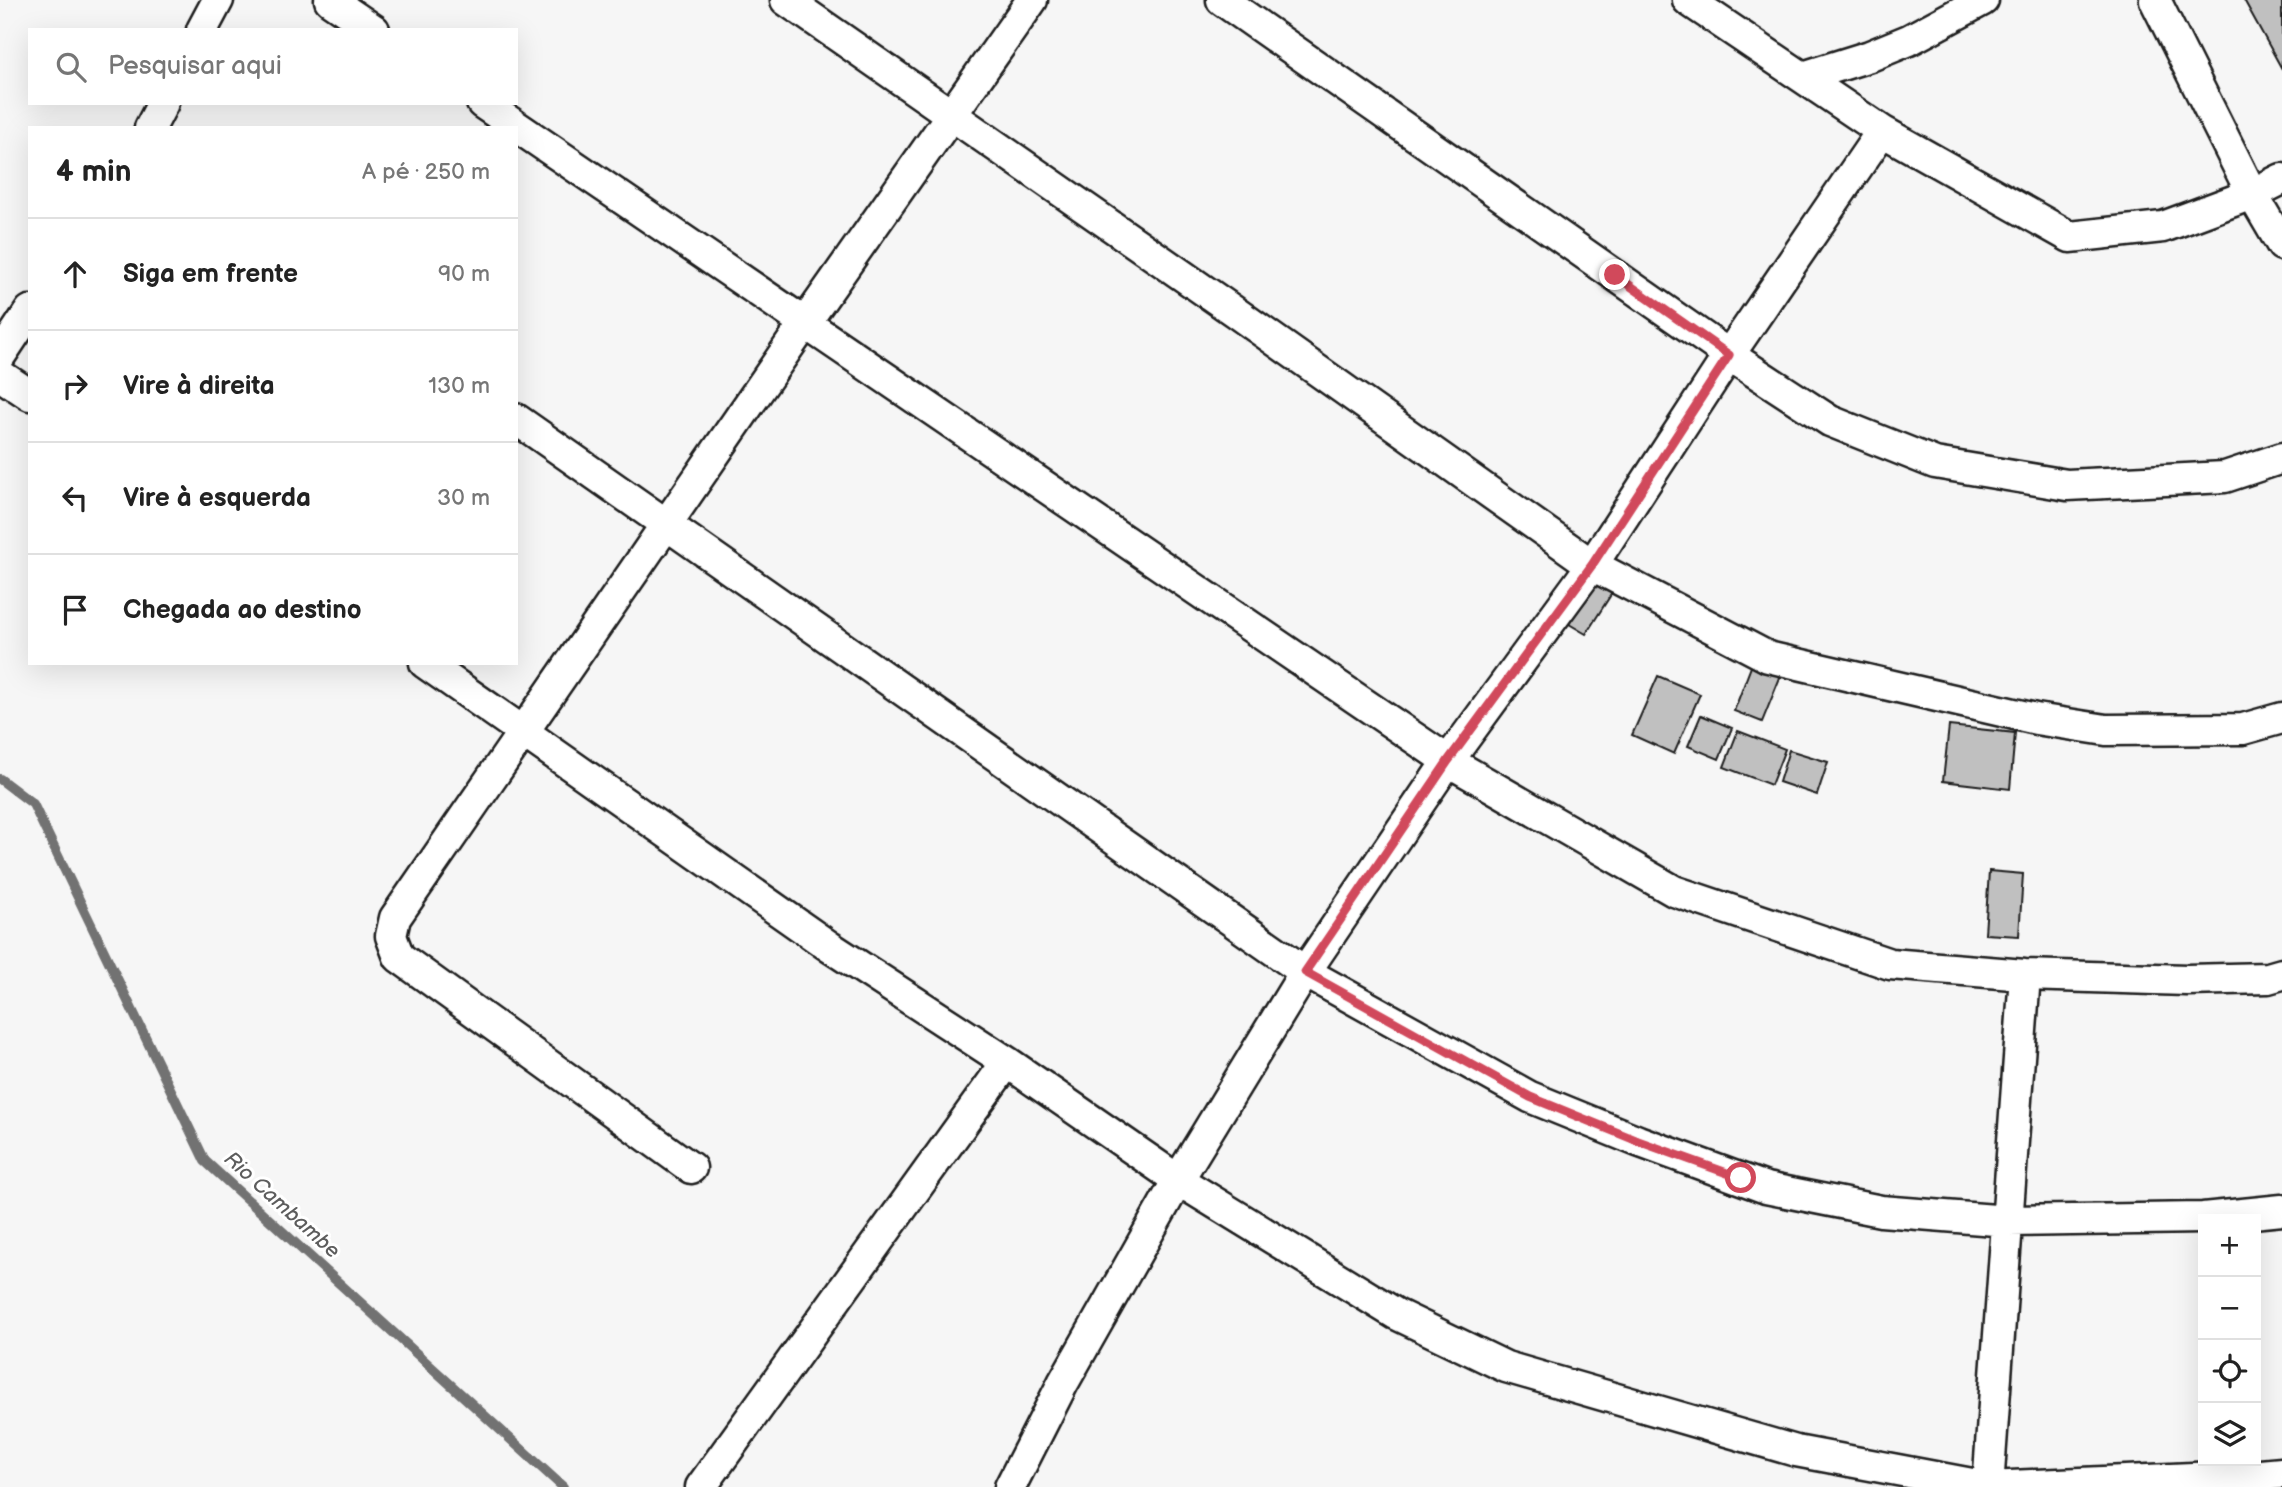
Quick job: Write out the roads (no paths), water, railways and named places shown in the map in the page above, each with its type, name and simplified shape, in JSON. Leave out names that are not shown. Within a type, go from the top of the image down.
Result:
[{"type":"street","points":[[203,28],[218,0]]},
{"type":"street","points":[[330,0],[371,28]]},
{"type":"street","points":[[786,0],[951,113],[1592,565],[1768,657],[2036,719],[2106,730],[2243,729],[2282,718]]},
{"type":"street","points":[[691,1168],[399,957],[391,936],[394,918],[1032,0]]},
{"type":"street","points":[[1222,0],[1729,355],[1830,422],[1935,463],[2067,485],[2225,477],[2282,458]]},
{"type":"street","points":[[1688,0],[1882,131],[2070,237],[2163,228],[2252,194],[2282,179]]},
{"type":"street","points":[[1803,77],[1870,56],[1909,40],[1983,0]]},
{"type":"street","points":[[2155,0],[2252,194],[2282,245]]},
{"type":"street","points":[[150,126],[162,105]]},
{"type":"street","points":[[485,105],[516,126]]},
{"type":"street","points":[[518,128],[1448,761],[1674,891],[1890,964],[2025,975],[2187,980],[2268,978],[2282,975]]},
{"type":"street","points":[[1010,1487],[1063,1383],[1178,1180],[1305,972],[1448,761],[1592,565],[1729,355],[1882,131]]},
{"type":"street","points":[[0,356],[28,314]]},
{"type":"street","points":[[0,375],[28,394]]},
{"type":"street","points":[[518,420],[1305,972],[1530,1097],[1638,1141],[1766,1188],[1881,1210],[2008,1221],[2203,1218],[2282,1209]]},
{"type":"street","points":[[428,665],[830,947],[1007,1062],[1178,1180],[1395,1314],[1506,1367],[1796,1451],[1988,1487],[2282,1472]]},
{"type":"street","points":[[1988,1487],[2025,975]]},
{"type":"street","points":[[701,1487],[1007,1062]]},
{"type":"waterway","name":"Rio Cambambe","points":[[0,779],[33,804],[205,1161],[563,1487]]}]
